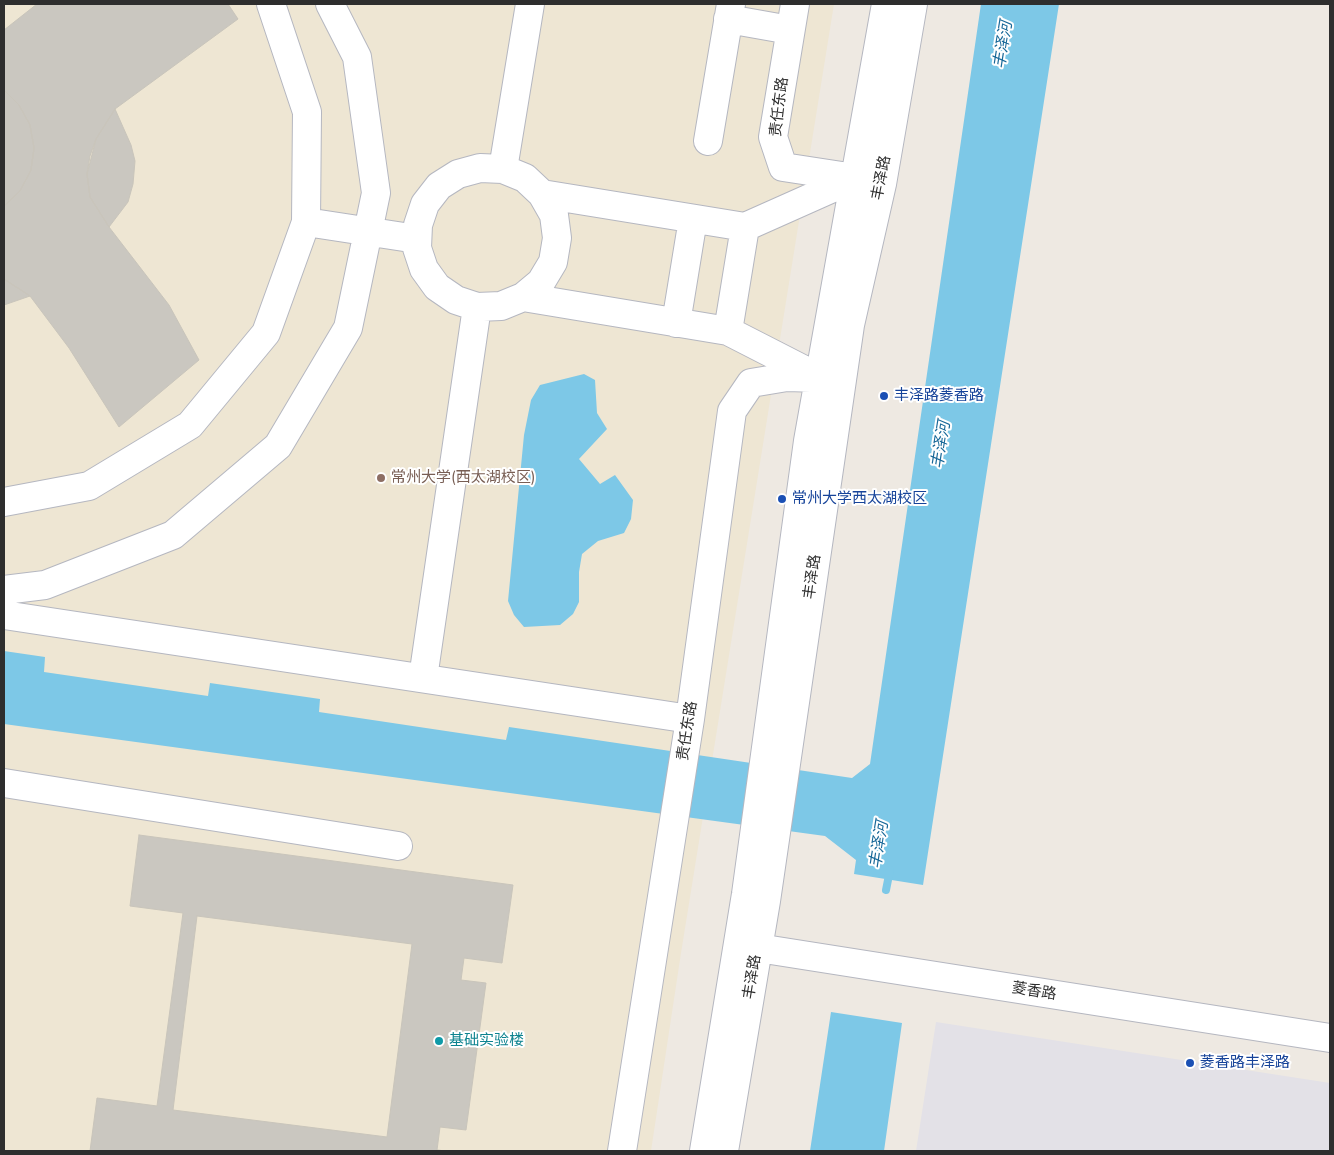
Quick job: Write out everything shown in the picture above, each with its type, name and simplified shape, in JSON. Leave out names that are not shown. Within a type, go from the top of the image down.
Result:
[{"type":"street","points":[[4,502],[89,486],[190,425],[266,333],[306,222],[307,112],[271,4]]},
{"type":"street","points":[[4,590],[45,585],[173,535],[278,446],[348,328],[376,193],[357,57],[330,4]]},
{"type":"street","points":[[503,169],[530,4]]},
{"type":"street","name":"责任东路","points":[[794,4],[773,137],[783,167],[855,178]]},
{"type":"street","name":"丰泽路","points":[[724,1151],[808,441],[886,4]]},
{"type":"street","name":"丰泽路","points":[[704,1151],[748,947],[850,325],[882,184],[912,4]]},
{"type":"street","points":[[708,140],[730,11],[790,30]]},
{"type":"street","points":[[480,168],[503,169],[525,178],[542,194],[554,215],[557,238],[553,262],[541,282],[523,298],[501,306],[478,307],[456,300],[437,288],[424,269],[417,248],[417,239],[418,225],[425,204],[439,186],[458,174],[480,168]]},
{"type":"street","points":[[542,194],[745,227],[855,178]]},
{"type":"street","points":[[676,323],[693,219]]},
{"type":"street","points":[[306,222],[417,239]]},
{"type":"street","points":[[728,331],[745,227]]},
{"type":"street","points":[[523,298],[728,331],[819,378]]},
{"type":"street","points":[[422,678],[478,307]]},
{"type":"street","name":"责任东路","points":[[622,1151],[690,719],[732,411],[751,383],[787,377],[819,378]]},
{"type":"street","points":[[4,614],[690,719]]},
{"type":"street","points":[[4,783],[398,846]]},
{"type":"street","name":"菱香路","points":[[748,947],[1330,1038]]},
{"type":"shaded area","name":"常州大学(西太湖校区)","points":[[4,4],[834,4],[681,953],[651,1151],[4,1151]]},
{"type":"shaded area","points":[[936,1022],[1330,1083],[1330,1151],[916,1151]]},
{"type":"water","points":[[981,4],[1059,4],[923,885],[854,874],[856,860],[825,836],[4,724],[4,651],[45,657],[44,672],[208,696],[210,683],[320,699],[319,712],[506,740],[509,727],[852,778],[870,764]]},
{"type":"water","points":[[584,374],[595,380],[597,413],[607,429],[579,459],[600,484],[615,475],[633,500],[631,519],[624,533],[598,541],[582,554],[579,572],[579,602],[573,614],[560,625],[524,627],[514,615],[508,601],[524,435],[531,400],[540,385]]},
{"type":"water","points":[[831,1012],[902,1023],[884,1151],[810,1151]]},
{"type":"building","points":[[37,4],[228,4],[238,19],[115,109],[96,139],[90,156],[87,174],[90,197],[109,227],[169,305],[199,360],[119,427],[69,348],[30,296],[4,279],[4,206],[20,191],[31,170],[34,148],[30,125],[19,105],[4,90],[4,30]]},
{"type":"building","points":[[4,90],[19,105],[30,125],[34,148],[31,170],[20,191],[4,206]]},
{"type":"building","points":[[115,109],[131,145],[135,161],[133,184],[128,202],[109,227],[90,197],[87,174],[96,139]]},
{"type":"building","points":[[4,279],[30,296],[4,305]]},
{"type":"building","name":"基础实验楼","points":[[139,835],[513,885],[502,963],[464,958],[461,980],[486,983],[466,1130],[440,1127],[437,1150],[446,1151],[90,1151],[97,1098],[157,1106],[183,913],[130,906]],"holes":[[[197,916],[412,944],[387,1137],[173,1110]]]},
{"type":"waterway","name":"丰泽河","points":[[886,890],[890,870]]},
{"type":"place","name":"丰泽路菱香路","points":[[884,396]]},
{"type":"place","name":"常州大学(西太湖校区)","points":[[381,478]]},
{"type":"place","name":"常州大学西太湖校区","points":[[782,499]]},
{"type":"place","name":"基础实验楼","points":[[439,1041]]},
{"type":"place","name":"菱香路丰泽路","points":[[1190,1063]]}]
